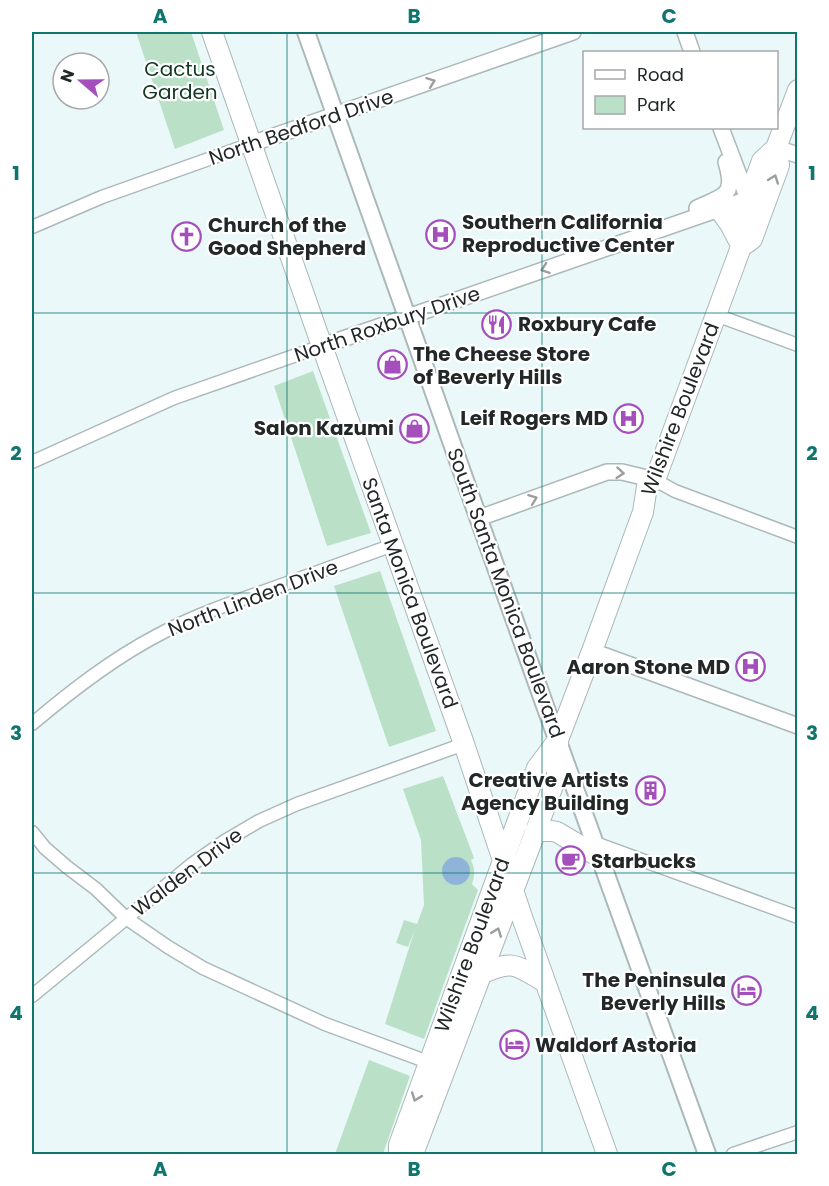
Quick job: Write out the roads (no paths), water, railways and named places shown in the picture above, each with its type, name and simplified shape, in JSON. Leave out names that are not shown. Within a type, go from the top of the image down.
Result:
[{"type":"main road","name":"Santa Monica Boulevard","points":[[212,32],[607,1155]]},
{"type":"main road","name":"South Santa Monica Boulevard","points":[[306,32],[707,1155]]},
{"type":"main road","name":"Wilshire Boulevard","points":[[399,1155],[399,1144],[428,1062],[537,768],[558,740],[643,512],[647,486],[655,480],[741,247],[737,230],[762,161],[776,148],[798,90]]},
{"type":"main road","name":"Wilshire Boulevard","points":[[741,247],[752,239],[777,171],[779,165],[776,148]]},
{"type":"main road","points":[[720,210],[741,247]]},
{"type":"main road","name":"Wilshire Boulevard","points":[[413,1155],[556,775],[558,740]]},
{"type":"main road","points":[[535,831],[557,832],[598,850]]},
{"type":"main road","points":[[481,974],[498,966],[509,964],[545,982]]},
{"type":"street","name":"North Bedford Drive","points":[[32,227],[102,197],[573,32]]},
{"type":"street","points":[[685,32],[692,51]]},
{"type":"street","points":[[678,224],[691,212],[724,196],[729,188],[730,177],[714,129]]},
{"type":"street","points":[[720,129],[748,199]]},
{"type":"street","points":[[776,148],[798,155]]},
{"type":"street","name":"North Roxbury Drive","points":[[32,462],[174,398],[748,199]]},
{"type":"street","points":[[716,315],[798,345]]},
{"type":"street","points":[[479,518],[607,472],[623,472],[655,480],[675,491],[798,537]]},
{"type":"street","name":"North Linden Drive","points":[[32,724],[87,679],[120,656],[189,619],[393,545]]},
{"type":"street","points":[[592,651],[798,726]]},
{"type":"street","name":"Walden Drive","points":[[32,996],[191,865],[259,821],[297,804],[464,744]]},
{"type":"street","points":[[32,832],[45,848],[96,889],[126,918],[203,968],[326,1024],[428,1062]]},
{"type":"street","points":[[598,850],[798,917]]},
{"type":"street","points":[[733,1155],[798,1132]]},
{"type":"water","points":[[456,857],[466,861],[470,871],[466,881],[456,885],[446,881],[442,871],[446,861]]},
{"type":"place","name":"Southern California Reproductive Center","points":[[441,234]]},
{"type":"place","name":"Church of the Good Shepherd","points":[[187,236]]},
{"type":"place","name":"Roxbury Cafe","points":[[497,324]]},
{"type":"place","name":"The Cheese Store of Beverly Hills","points":[[392,365]]},
{"type":"place","name":"Leif Rogers MD","points":[[629,418]]},
{"type":"place","name":"Salon Kazumi","points":[[415,428]]},
{"type":"place","name":"Aaron Stone MD","points":[[751,667]]},
{"type":"place","name":"Creative Artists Agency Building","points":[[650,791]]},
{"type":"place","name":"Starbucks","points":[[570,861]]},
{"type":"place","name":"The Peninsula Beverly Hills","points":[[747,991]]},
{"type":"place","name":"Waldorf Astoria","points":[[514,1045]]},
{"type":"park label","name":"Cactus Garden","points":[[180,80]]}]
